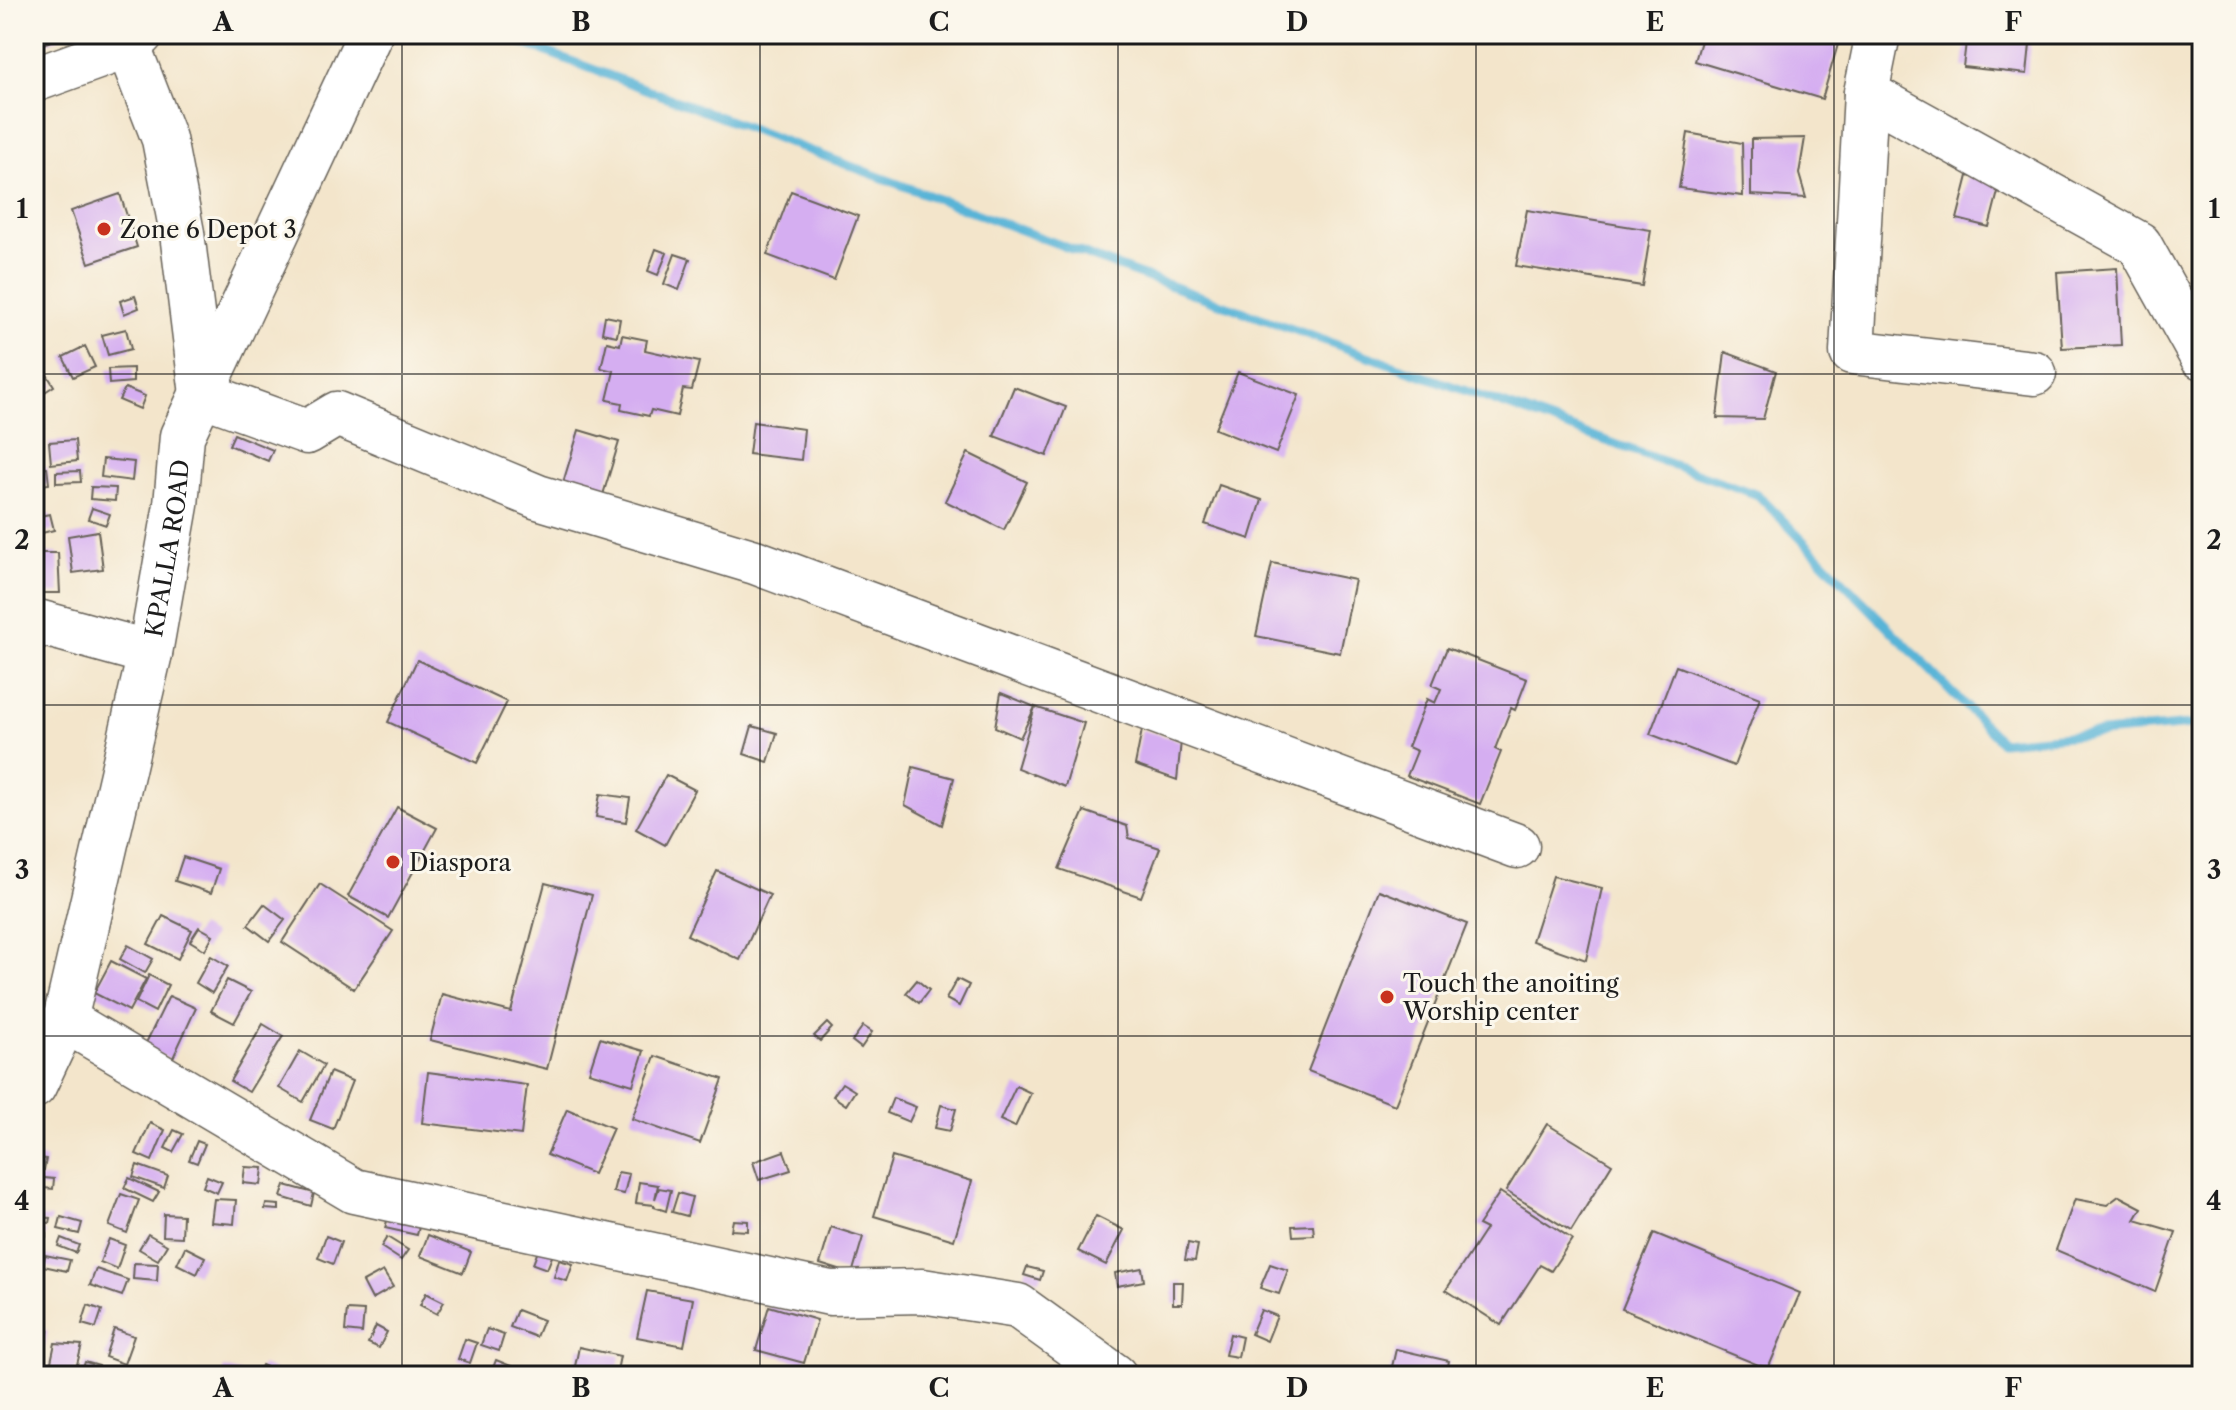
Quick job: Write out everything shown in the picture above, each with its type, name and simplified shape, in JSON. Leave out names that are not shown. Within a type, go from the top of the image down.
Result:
[{"type":"street","name":"KPALLA ROAD","points":[[34,1086],[65,1020],[150,653],[176,505],[182,436],[370,34]]},
{"type":"street","points":[[1878,34],[1866,93],[1852,352],[2034,373]]},
{"type":"street","points":[[34,80],[129,38],[164,139],[182,233],[202,394],[307,432],[337,414],[538,497],[755,562],[1517,846]]},
{"type":"street","points":[[1866,93],[2139,244],[2202,357]]},
{"type":"street","points":[[34,621],[150,653]]},
{"type":"street","points":[[65,1020],[354,1191],[830,1293],[922,1291],[1018,1306],[1115,1376]]},
{"type":"building","points":[[34,34],[58,34],[60,38],[34,47]]},
{"type":"building","points":[[893,34],[893,39],[842,36]]},
{"type":"building","points":[[1703,34],[1841,34],[1822,99],[1695,61]]},
{"type":"building","points":[[1967,34],[2031,34],[2027,74],[1963,67]]},
{"type":"building","points":[[1688,133],[1742,143],[1743,196],[1679,188]]},
{"type":"building","points":[[1805,138],[1799,174],[1806,198],[1751,195],[1751,139]]},
{"type":"building","points":[[1968,176],[2000,184],[1989,227],[1957,219]]},
{"type":"building","points":[[791,191],[858,216],[834,280],[767,255]]},
{"type":"building","name":"Zone 6 Depot 3","points":[[120,194],[137,247],[89,263],[71,211]]},
{"type":"building","points":[[1527,210],[1651,230],[1642,286],[1516,266]]},
{"type":"building","points":[[656,249],[667,253],[658,275],[648,271]]},
{"type":"building","points":[[675,254],[690,259],[679,290],[664,284]]},
{"type":"building","points":[[2117,268],[2121,345],[2062,348],[2057,272]]},
{"type":"building","points":[[135,296],[139,308],[124,314],[120,301]]},
{"type":"building","points":[[605,316],[620,319],[617,336],[602,333]]},
{"type":"building","points":[[126,329],[131,349],[108,355],[102,335]]},
{"type":"building","points":[[622,335],[647,340],[645,350],[699,362],[692,390],[683,389],[677,416],[651,410],[649,416],[621,410],[622,403],[607,400],[614,371],[601,368],[607,342],[620,345]]},
{"type":"building","points":[[85,346],[95,367],[73,377],[63,357]]},
{"type":"building","points":[[1725,352],[1776,371],[1763,419],[1717,418]]},
{"type":"building","points":[[41,365],[54,386],[34,399],[34,370]]},
{"type":"building","points":[[133,368],[133,382],[109,384],[108,369]]},
{"type":"building","points":[[1238,372],[1299,395],[1276,453],[1215,429]]},
{"type":"building","points":[[1014,387],[1066,407],[1047,456],[994,436]]},
{"type":"building","points":[[125,388],[145,396],[140,409],[119,400]]},
{"type":"building","points":[[753,422],[804,429],[801,460],[749,454]]},
{"type":"building","points":[[579,430],[619,442],[602,498],[562,486]]},
{"type":"building","points":[[234,434],[273,450],[268,461],[229,445]]},
{"type":"building","points":[[75,440],[77,461],[51,464],[49,442]]},
{"type":"building","points":[[968,453],[1027,482],[1004,530],[945,501]]},
{"type":"building","points":[[103,459],[134,462],[132,481],[101,477]]},
{"type":"building","points":[[47,467],[49,484],[34,486],[34,468]]},
{"type":"building","points":[[80,471],[81,482],[56,483],[56,472]]},
{"type":"building","points":[[1219,485],[1262,500],[1250,539],[1205,524]]},
{"type":"building","points":[[91,487],[116,488],[115,501],[90,499]]},
{"type":"building","points":[[92,508],[110,514],[106,525],[88,519]]},
{"type":"building","points":[[50,514],[54,530],[34,535],[34,517]]},
{"type":"building","points":[[98,531],[103,569],[73,573],[68,536]]},
{"type":"building","points":[[41,553],[58,553],[60,593],[42,593]]},
{"type":"building","points":[[1272,563],[1355,580],[1340,653],[1256,636]]},
{"type":"building","points":[[1447,648],[1527,679],[1515,710],[1511,708],[1495,749],[1501,752],[1480,804],[1407,776],[1417,751],[1408,747],[1427,699],[1435,703],[1441,689],[1432,685]]},
{"type":"building","points":[[417,660],[507,702],[477,763],[388,722]]},
{"type":"building","points":[[1676,666],[1760,698],[1734,766],[1650,734]]},
{"type":"building","points":[[1001,693],[1035,707],[1020,738],[995,727]]},
{"type":"building","points":[[1035,707],[1084,723],[1065,787],[1017,768]]},
{"type":"building","points":[[752,726],[777,733],[768,762],[744,754]]},
{"type":"building","points":[[1142,730],[1181,741],[1177,780],[1135,765]]},
{"type":"building","points":[[913,767],[954,778],[942,825],[905,805]]},
{"type":"building","points":[[666,775],[695,790],[665,845],[636,829]]},
{"type":"building","points":[[600,794],[630,798],[626,822],[596,817]]},
{"type":"building","name":"Diaspora","points":[[397,807],[437,828],[388,918],[348,896]]},
{"type":"building","points":[[1084,811],[1127,826],[1129,838],[1160,848],[1141,897],[1059,869]]},
{"type":"building","points":[[183,857],[219,869],[211,893],[175,881]]},
{"type":"building","points":[[717,871],[770,895],[740,960],[687,935]]},
{"type":"building","points":[[1553,876],[1602,888],[1586,960],[1532,941]]},
{"type":"building","points":[[545,883],[592,895],[547,1069],[430,1040],[442,994],[511,1012]]},
{"type":"building","points":[[320,884],[393,931],[354,989],[282,942]]},
{"type":"building","name":"Touch the anoiting Worship center","points":[[1379,890],[1467,924],[1395,1105],[1308,1071]]},
{"type":"building","points":[[264,904],[285,920],[269,941],[248,925]]},
{"type":"building","points":[[163,916],[192,930],[178,959],[148,944]]},
{"type":"building","points":[[199,927],[213,935],[205,950],[190,941]]},
{"type":"building","points":[[128,945],[153,959],[145,973],[120,959]]},
{"type":"building","points":[[211,956],[228,966],[212,993],[196,983]]},
{"type":"building","points":[[111,961],[146,979],[129,1011],[94,993]]},
{"type":"building","points":[[149,975],[168,985],[155,1012],[136,1002]]},
{"type":"building","points":[[957,979],[969,985],[959,1006],[946,999]]},
{"type":"building","points":[[227,980],[251,992],[234,1023],[211,1011]]},
{"type":"building","points":[[917,980],[929,990],[919,1003],[906,993]]},
{"type":"building","points":[[34,996],[42,998],[35,1026],[34,1026]]},
{"type":"building","points":[[169,996],[196,1008],[172,1060],[144,1047]]},
{"type":"building","points":[[827,1023],[832,1028],[820,1041],[814,1036]]},
{"type":"building","points":[[263,1024],[283,1036],[249,1092],[230,1081]]},
{"type":"building","points":[[863,1026],[872,1032],[861,1048],[852,1041]]},
{"type":"building","points":[[600,1038],[644,1051],[633,1085],[589,1072]]},
{"type":"building","points":[[300,1051],[324,1065],[303,1102],[279,1088]]},
{"type":"building","points":[[655,1056],[723,1079],[700,1143],[632,1119]]},
{"type":"building","points":[[330,1072],[352,1081],[333,1129],[310,1120]]},
{"type":"building","points":[[428,1072],[527,1085],[521,1135],[422,1123]]},
{"type":"building","points":[[842,1083],[855,1091],[846,1105],[833,1096]]},
{"type":"building","points":[[1016,1086],[1031,1093],[1015,1127],[1000,1120]]},
{"type":"building","points":[[893,1098],[916,1107],[909,1122],[887,1113]]},
{"type":"building","points":[[941,1105],[956,1109],[950,1131],[935,1128]]},
{"type":"building","points":[[567,1109],[613,1128],[593,1174],[547,1155]]},
{"type":"building","points":[[150,1123],[165,1130],[152,1161],[136,1154]]},
{"type":"building","points":[[1547,1124],[1612,1164],[1571,1231],[1506,1191]]},
{"type":"building","points":[[174,1130],[183,1134],[173,1152],[165,1148]]},
{"type":"building","points":[[197,1141],[205,1144],[197,1163],[189,1160]]},
{"type":"building","points":[[784,1151],[791,1170],[759,1180],[753,1162]]},
{"type":"building","points":[[34,1157],[46,1159],[44,1170],[34,1168]]},
{"type":"building","points":[[892,1157],[972,1181],[954,1240],[874,1216]]},
{"type":"building","points":[[137,1165],[168,1176],[164,1188],[133,1177]]},
{"type":"building","points":[[245,1167],[263,1168],[261,1185],[243,1183]]},
{"type":"building","points":[[618,1172],[629,1174],[624,1194],[613,1192]]},
{"type":"building","points":[[207,1176],[222,1182],[217,1193],[203,1187]]},
{"type":"building","points":[[34,1177],[54,1179],[53,1189],[34,1187]]},
{"type":"building","points":[[129,1178],[159,1192],[153,1202],[124,1188]]},
{"type":"building","points":[[639,1182],[658,1185],[655,1199],[659,1188],[671,1190],[666,1211],[654,1205],[636,1203]]},
{"type":"building","points":[[285,1185],[314,1193],[311,1206],[281,1197]]},
{"type":"building","points":[[1500,1192],[1572,1239],[1551,1271],[1540,1265],[1501,1325],[1446,1290],[1486,1229],[1478,1225]]},
{"type":"building","points":[[678,1193],[692,1197],[687,1216],[672,1212]]},
{"type":"building","points":[[121,1194],[139,1200],[127,1233],[109,1226]]},
{"type":"building","points":[[2119,1196],[2142,1208],[2135,1220],[2176,1232],[2155,1292],[2056,1250],[2075,1199],[2107,1205]]},
{"type":"building","points":[[214,1199],[236,1200],[234,1224],[211,1222]]},
{"type":"building","points":[[266,1204],[279,1205],[279,1210],[265,1209]]},
{"type":"building","points":[[391,1207],[422,1215],[417,1235],[385,1228]]},
{"type":"building","points":[[164,1214],[183,1215],[182,1237],[163,1236]]},
{"type":"building","points":[[1096,1216],[1124,1230],[1106,1265],[1078,1251]]},
{"type":"building","points":[[34,1217],[51,1218],[50,1223],[34,1222]]},
{"type":"building","points":[[61,1217],[82,1223],[79,1234],[58,1229]]},
{"type":"building","points":[[733,1220],[748,1221],[748,1231],[731,1230]]},
{"type":"building","points":[[1313,1225],[1314,1235],[1293,1236],[1292,1226]]},
{"type":"building","points":[[831,1227],[863,1237],[852,1274],[820,1264]]},
{"type":"building","points":[[34,1231],[46,1232],[46,1237],[34,1236]]},
{"type":"building","points":[[1654,1233],[1800,1293],[1768,1369],[1622,1309]]},
{"type":"building","points":[[148,1234],[167,1245],[158,1260],[139,1249]]},
{"type":"building","points":[[428,1235],[471,1252],[463,1273],[420,1256]]},
{"type":"building","points":[[326,1236],[341,1242],[333,1264],[318,1258]]},
{"type":"building","points":[[387,1237],[408,1250],[401,1260],[381,1247]]},
{"type":"building","points":[[61,1238],[79,1245],[76,1253],[58,1246]]},
{"type":"building","points":[[109,1239],[125,1245],[117,1269],[100,1262]]},
{"type":"building","points":[[541,1243],[555,1249],[547,1269],[533,1264]]},
{"type":"building","points":[[1188,1243],[1198,1245],[1195,1261],[1185,1260]]},
{"type":"building","points":[[185,1247],[205,1257],[197,1274],[177,1264]]},
{"type":"building","points":[[45,1255],[70,1260],[67,1271],[43,1266]]},
{"type":"building","points":[[559,1260],[573,1264],[567,1281],[554,1277]]},
{"type":"building","points":[[134,1263],[158,1264],[157,1281],[133,1279]]},
{"type":"building","points":[[1270,1264],[1288,1270],[1279,1294],[1260,1288]]},
{"type":"building","points":[[1027,1267],[1043,1271],[1040,1280],[1024,1275]]},
{"type":"building","points":[[1142,1268],[1144,1281],[1117,1286],[1115,1273]]},
{"type":"building","points":[[96,1269],[128,1280],[122,1296],[90,1285]]},
{"type":"building","points":[[383,1271],[393,1287],[372,1299],[363,1282]]},
{"type":"building","points":[[1173,1282],[1183,1282],[1182,1304],[1173,1304]]},
{"type":"building","points":[[647,1291],[693,1299],[684,1346],[637,1337]]},
{"type":"building","points":[[426,1293],[444,1302],[437,1314],[420,1305]]},
{"type":"building","points":[[88,1305],[102,1310],[96,1328],[82,1324]]},
{"type":"building","points":[[769,1306],[817,1320],[804,1363],[756,1350]]},
{"type":"building","points":[[347,1310],[364,1311],[362,1333],[345,1331]]},
{"type":"building","points":[[517,1310],[543,1320],[536,1337],[510,1327]]},
{"type":"building","points":[[1261,1310],[1277,1316],[1267,1341],[1251,1334]]},
{"type":"building","points":[[376,1326],[387,1332],[379,1348],[368,1343]]},
{"type":"building","points":[[34,1327],[48,1331],[41,1354],[34,1352]]},
{"type":"building","points":[[114,1329],[134,1336],[124,1364],[105,1357]]},
{"type":"building","points":[[487,1329],[504,1335],[499,1351],[481,1345]]},
{"type":"building","points":[[1230,1334],[1242,1337],[1238,1357],[1225,1355]]},
{"type":"building","points":[[465,1339],[477,1343],[470,1363],[458,1359]]},
{"type":"building","points":[[55,1343],[82,1345],[74,1376],[48,1376]]},
{"type":"building","points":[[579,1347],[620,1356],[616,1376],[573,1376]]},
{"type":"building","points":[[1396,1349],[1449,1361],[1446,1376],[1390,1376]]},
{"type":"building","points":[[496,1360],[511,1366],[507,1376],[490,1376]]},
{"type":"building","points":[[85,1362],[99,1366],[96,1376],[80,1376]]},
{"type":"building","points":[[262,1365],[274,1370],[272,1376],[257,1376]]},
{"type":"building","points":[[224,1368],[247,1375],[247,1376],[221,1376]]},
{"type":"building","points":[[516,1369],[529,1373],[528,1376],[514,1376]]},
{"type":"waterway","points":[[499,34],[1135,273],[1758,495],[2001,742],[2202,724]]},
{"type":"place","name":"Zone 6 Depot 3","points":[[104,229]]},
{"type":"place","name":"Diaspora","points":[[393,862]]},
{"type":"place","name":"Touch the anoiting Worship center","points":[[1387,997]]}]
